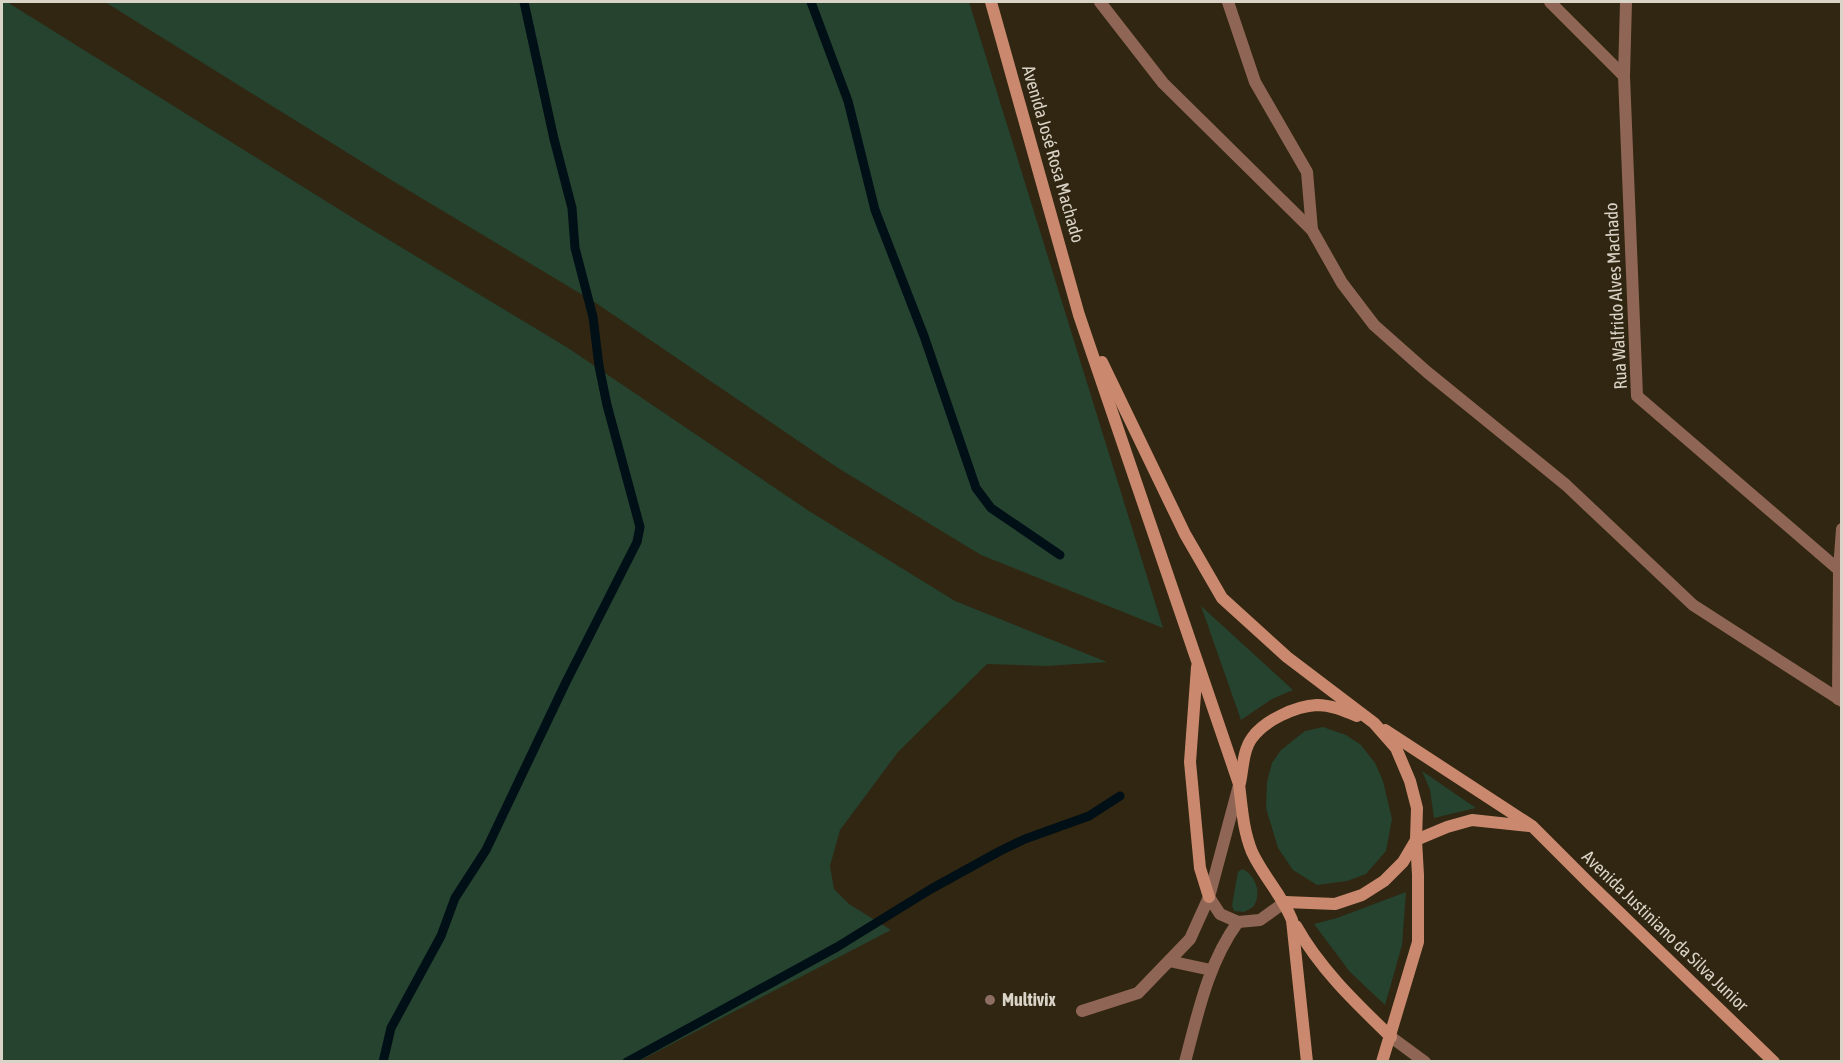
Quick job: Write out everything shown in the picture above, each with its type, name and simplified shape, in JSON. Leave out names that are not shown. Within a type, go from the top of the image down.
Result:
[{"type":"main road","name":"Avenida José Rosa Machado","points":[[992,2],[1079,315]]},
{"type":"main road","points":[[1079,315],[1239,784],[1243,824],[1253,853],[1285,902],[1308,948],[1335,981],[1391,1037]]},
{"type":"main road","points":[[1079,315],[1185,534],[1222,598],[1287,657],[1374,723],[1395,748],[1410,781],[1417,808],[1418,942],[1382,1062]]},
{"type":"main road","points":[[1197,663],[1190,762],[1200,868],[1209,897]]},
{"type":"main road","points":[[1239,784],[1246,752],[1252,738],[1278,717],[1315,705],[1337,707],[1374,723]]},
{"type":"main road","name":"Avenida Justiniano da Silva Junior","points":[[1374,723],[1532,826],[1774,1062]]},
{"type":"main road","points":[[1285,902],[1335,904],[1362,895],[1384,881],[1403,862],[1416,840],[1447,826],[1472,820],[1532,826]]},
{"type":"main road","points":[[1292,920],[1307,1062]]},
{"type":"street","points":[[1100,2],[1163,82],[1312,230],[1342,282],[1374,326],[1426,372],[1566,485],[1693,605],[1840,700]]},
{"type":"street","points":[[1228,2],[1255,82],[1307,172],[1312,230]]},
{"type":"street","points":[[1550,2],[1624,76]]},
{"type":"street","name":"Rua Walfrido Alves Machado","points":[[1626,2],[1624,76],[1637,396],[1839,570]]},
{"type":"street","points":[[1840,700],[1839,570],[1842,529]]},
{"type":"street","points":[[1082,1011],[1138,993],[1190,939],[1209,897],[1239,784]]},
{"type":"street","points":[[1209,897],[1220,914],[1238,922],[1260,920],[1285,902]]},
{"type":"street","points":[[1185,1062],[1211,970],[1227,937],[1238,922]]},
{"type":"street","points":[[1169,961],[1211,970]]},
{"type":"street","points":[[1391,1037],[1425,1062]]},
{"type":"green space","points":[[2,2],[7,2],[361,223],[568,348],[809,511],[955,601],[1107,662],[1047,666],[987,664],[898,752],[840,830],[830,866],[834,889],[849,904],[891,930],[639,1061],[2,1061]]},
{"type":"green space","points":[[105,2],[969,2],[1163,628],[981,555],[838,468],[596,303],[388,178]]},
{"type":"green space","points":[[1201,606],[1293,690],[1272,699],[1241,720]]},
{"type":"green space","points":[[1323,727],[1346,735],[1361,745],[1375,763],[1383,781],[1392,819],[1386,851],[1366,874],[1347,881],[1317,885],[1293,870],[1278,848],[1266,808],[1267,782],[1272,763],[1281,750],[1305,731]]},
{"type":"green space","points":[[1422,771],[1476,808],[1434,818],[1430,790]]},
{"type":"green space","points":[[1242,869],[1251,875],[1257,891],[1253,907],[1244,912],[1234,911],[1232,905],[1238,872]]},
{"type":"green space","points":[[1406,892],[1402,945],[1385,1005],[1350,972],[1314,924],[1337,918]]},
{"type":"waterway","points":[[383,1062],[391,1028],[441,936],[455,898],[486,850],[566,682],[637,542],[640,527],[607,405],[593,317],[575,248],[572,208],[554,139],[524,2]]},
{"type":"waterway","points":[[811,2],[848,101],[875,210],[924,336],[976,488],[991,508],[1060,555]]},
{"type":"waterway","points":[[627,1062],[837,947],[931,889],[1000,851],[1025,839],[1089,816],[1120,796]]},
{"type":"place","name":"Multivix","points":[[990,1000]]}]
